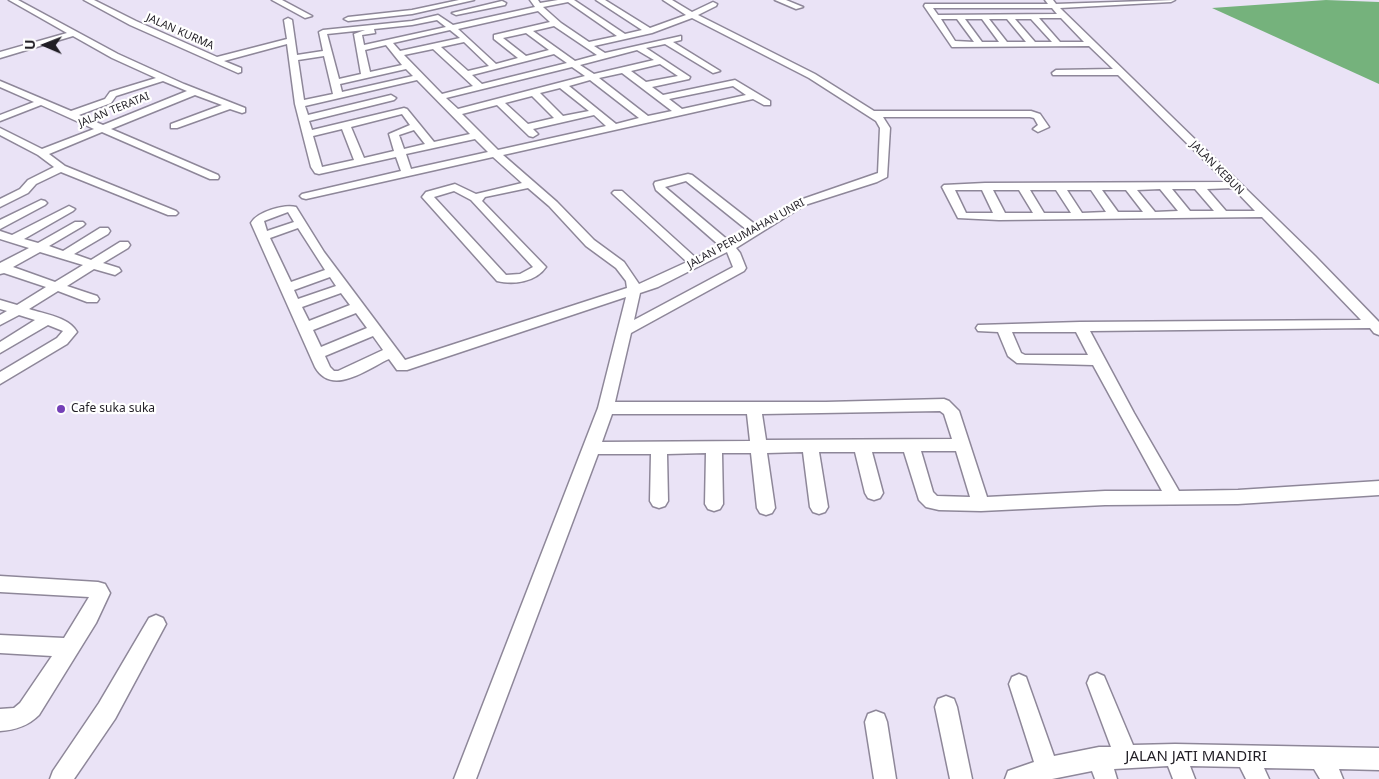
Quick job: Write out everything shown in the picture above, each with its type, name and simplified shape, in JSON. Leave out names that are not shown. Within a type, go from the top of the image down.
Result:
[{"type":"street","points":[[13,0],[73,34],[164,78],[242,110]]},
{"type":"street","name":"JALAN KURMA","points":[[88,0],[133,24],[238,70]]},
{"type":"street","points":[[276,0],[308,16]]},
{"type":"street","points":[[342,20],[435,8],[470,0]]},
{"type":"street","points":[[488,29],[510,15],[537,5],[570,0],[623,36]]},
{"type":"street","points":[[600,0],[649,31]]},
{"type":"street","name":"JALAN PERUMAHAN UNRI","points":[[361,366],[402,366],[634,291],[653,284],[728,247],[791,208],[812,198],[873,180],[883,174],[885,128],[880,119],[807,73],[693,16],[668,0]]},
{"type":"street","points":[[783,0],[799,7]]},
{"type":"street","points":[[926,3],[988,6],[1171,0]]},
{"type":"street","points":[[338,95],[322,28],[357,31],[412,23],[501,2],[510,15]]},
{"type":"street","points":[[926,3],[953,44],[1092,44]]},
{"type":"street","name":"JALAN KEBUN","points":[[1052,3],[1376,327]]},
{"type":"street","points":[[588,45],[668,26],[693,16],[713,4]]},
{"type":"street","points":[[537,5],[556,23],[604,56]]},
{"type":"street","points":[[988,6],[996,16]]},
{"type":"street","points":[[435,8],[453,28],[494,66]]},
{"type":"street","points":[[984,16],[1005,45]]},
{"type":"street","points":[[1009,16],[1033,44]]},
{"type":"street","points":[[1033,16],[1058,44]]},
{"type":"street","points":[[936,17],[1063,16]]},
{"type":"street","points":[[959,17],[980,45]]},
{"type":"street","points":[[288,20],[300,104],[318,170],[399,154],[478,135]]},
{"type":"street","points":[[360,48],[453,28],[526,30],[556,23]]},
{"type":"street","points":[[488,29],[524,59]]},
{"type":"street","points":[[526,30],[592,77],[646,119]]},
{"type":"street","points":[[357,31],[366,75]]},
{"type":"street","points":[[0,55],[73,34]]},
{"type":"street","points":[[440,97],[678,38]]},
{"type":"street","points":[[398,54],[466,39]]},
{"type":"street","points":[[217,60],[291,40]]},
{"type":"street","points":[[666,41],[767,103]]},
{"type":"street","points":[[388,42],[408,66],[496,153],[553,204],[590,244],[620,265],[632,281],[634,291],[606,408],[465,779]]},
{"type":"street","points":[[435,46],[480,87]]},
{"type":"street","points":[[639,48],[693,76]]},
{"type":"street","points":[[466,74],[555,51]]},
{"type":"street","points":[[292,58],[328,53]]},
{"type":"street","points":[[455,113],[661,61]]},
{"type":"street","points":[[336,82],[408,66]]},
{"type":"street","points":[[624,70],[680,112]]},
{"type":"street","points":[[646,85],[716,71]]},
{"type":"street","points":[[1056,73],[1120,72]]},
{"type":"street","points":[[300,104],[419,77]]},
{"type":"street","points":[[70,115],[108,100],[112,98],[110,96],[113,94],[164,78]]},
{"type":"street","points":[[663,98],[734,83]]},
{"type":"street","points":[[0,84],[214,177]]},
{"type":"street","points":[[562,85],[614,127]]},
{"type":"street","points":[[379,86],[404,111],[432,146]]},
{"type":"street","name":"JALAN TERATAI","points":[[42,153],[196,91]]},
{"type":"street","points":[[534,92],[561,120]]},
{"type":"street","points":[[306,196],[754,96]]},
{"type":"street","points":[[305,119],[391,98]]},
{"type":"street","points":[[0,118],[42,102]]},
{"type":"street","points":[[499,102],[541,143]]},
{"type":"street","points":[[174,126],[232,105]]},
{"type":"street","points":[[309,134],[404,111]]},
{"type":"street","points":[[527,128],[596,112]]},
{"type":"street","points":[[872,114],[1031,114],[1036,116],[1044,125],[1044,127],[1038,128]]},
{"type":"street","points":[[346,126],[360,162]]},
{"type":"street","points":[[407,173],[399,154],[394,133],[416,126]]},
{"type":"street","points":[[2,134],[42,153],[61,168],[172,213]]},
{"type":"street","points":[[0,204],[24,191],[32,182],[61,168]]},
{"type":"street","points":[[624,331],[740,268],[734,253],[660,188],[659,184],[688,177],[754,230]]},
{"type":"street","points":[[477,199],[481,196],[530,184]]},
{"type":"street","points":[[1235,185],[1164,187],[948,187],[962,216],[1264,214]]},
{"type":"street","points":[[985,186],[1001,216]]},
{"type":"street","points":[[1059,186],[1078,215]]},
{"type":"street","points":[[1094,186],[1114,215]]},
{"type":"street","points":[[1130,186],[1151,215]]},
{"type":"street","points":[[1198,186],[1224,214]]},
{"type":"street","points":[[455,187],[477,199],[477,202],[540,270],[509,280],[502,278],[428,197],[430,194],[455,187]]},
{"type":"street","points":[[1023,187],[1040,216]]},
{"type":"street","points":[[1164,187],[1186,214]]},
{"type":"street","points":[[618,193],[695,263]]},
{"type":"street","points":[[0,225],[42,203]]},
{"type":"street","points":[[392,352],[340,376],[331,377],[324,373],[318,354],[257,222],[265,216],[291,208],[333,272],[358,307],[376,330],[392,352],[402,366]]},
{"type":"street","points":[[14,238],[69,209]]},
{"type":"street","points":[[1,268],[79,224]]},
{"type":"street","points":[[64,254],[104,231]]},
{"type":"street","points":[[0,235],[115,271]]},
{"type":"street","points":[[0,321],[124,245]]},
{"type":"street","points":[[1,268],[92,299]]},
{"type":"street","points":[[286,288],[333,272]]},
{"type":"street","points":[[294,305],[344,287]]},
{"type":"street","points":[[0,304],[70,330],[69,334],[0,379]]},
{"type":"street","points":[[305,328],[358,307]]},
{"type":"street","points":[[0,348],[46,320]]},
{"type":"street","points":[[1080,326],[1174,497]]},
{"type":"street","points":[[983,328],[1080,326],[1376,327]]},
{"type":"street","points":[[1003,328],[1016,356],[1022,360],[1097,360]]},
{"type":"street","points":[[318,354],[376,330]]},
{"type":"street","points":[[606,408],[944,405],[951,411],[981,504]]},
{"type":"street","points":[[754,408],[766,508]]},
{"type":"street","points":[[592,448],[963,444]]},
{"type":"street","points":[[810,446],[819,507]]},
{"type":"street","points":[[862,446],[874,494]]},
{"type":"street","points":[[911,446],[922,488],[928,499],[939,504],[1238,497],[1379,488]]},
{"type":"street","points":[[659,448],[659,501]]},
{"type":"street","points":[[714,448],[714,504]]},
{"type":"street","points":[[0,584],[99,591],[100,594],[69,648],[27,712],[15,719],[0,720]]},
{"type":"street","points":[[62,779],[107,711],[156,624]]},
{"type":"street","points":[[0,644],[69,648]]},
{"type":"street","points":[[1097,683],[1126,756]]},
{"type":"street","points":[[1019,684],[1030,775]]},
{"type":"street","points":[[946,707],[960,779]]},
{"type":"street","points":[[876,722],[885,779]]},
{"type":"street","points":[[1175,755],[1184,779]]},
{"type":"street","name":"JALAN JATI MANDIRI","points":[[1030,775],[1103,769],[1126,756],[1175,755],[1379,759]]},
{"type":"street","points":[[1247,757],[1258,779]]},
{"type":"street","points":[[1320,758],[1332,779]]},
{"type":"green space","points":[[1326,0],[1379,2],[1379,84],[1212,8]]},
{"type":"place","name":"Cafe suka suka","points":[[61,409]]}]
